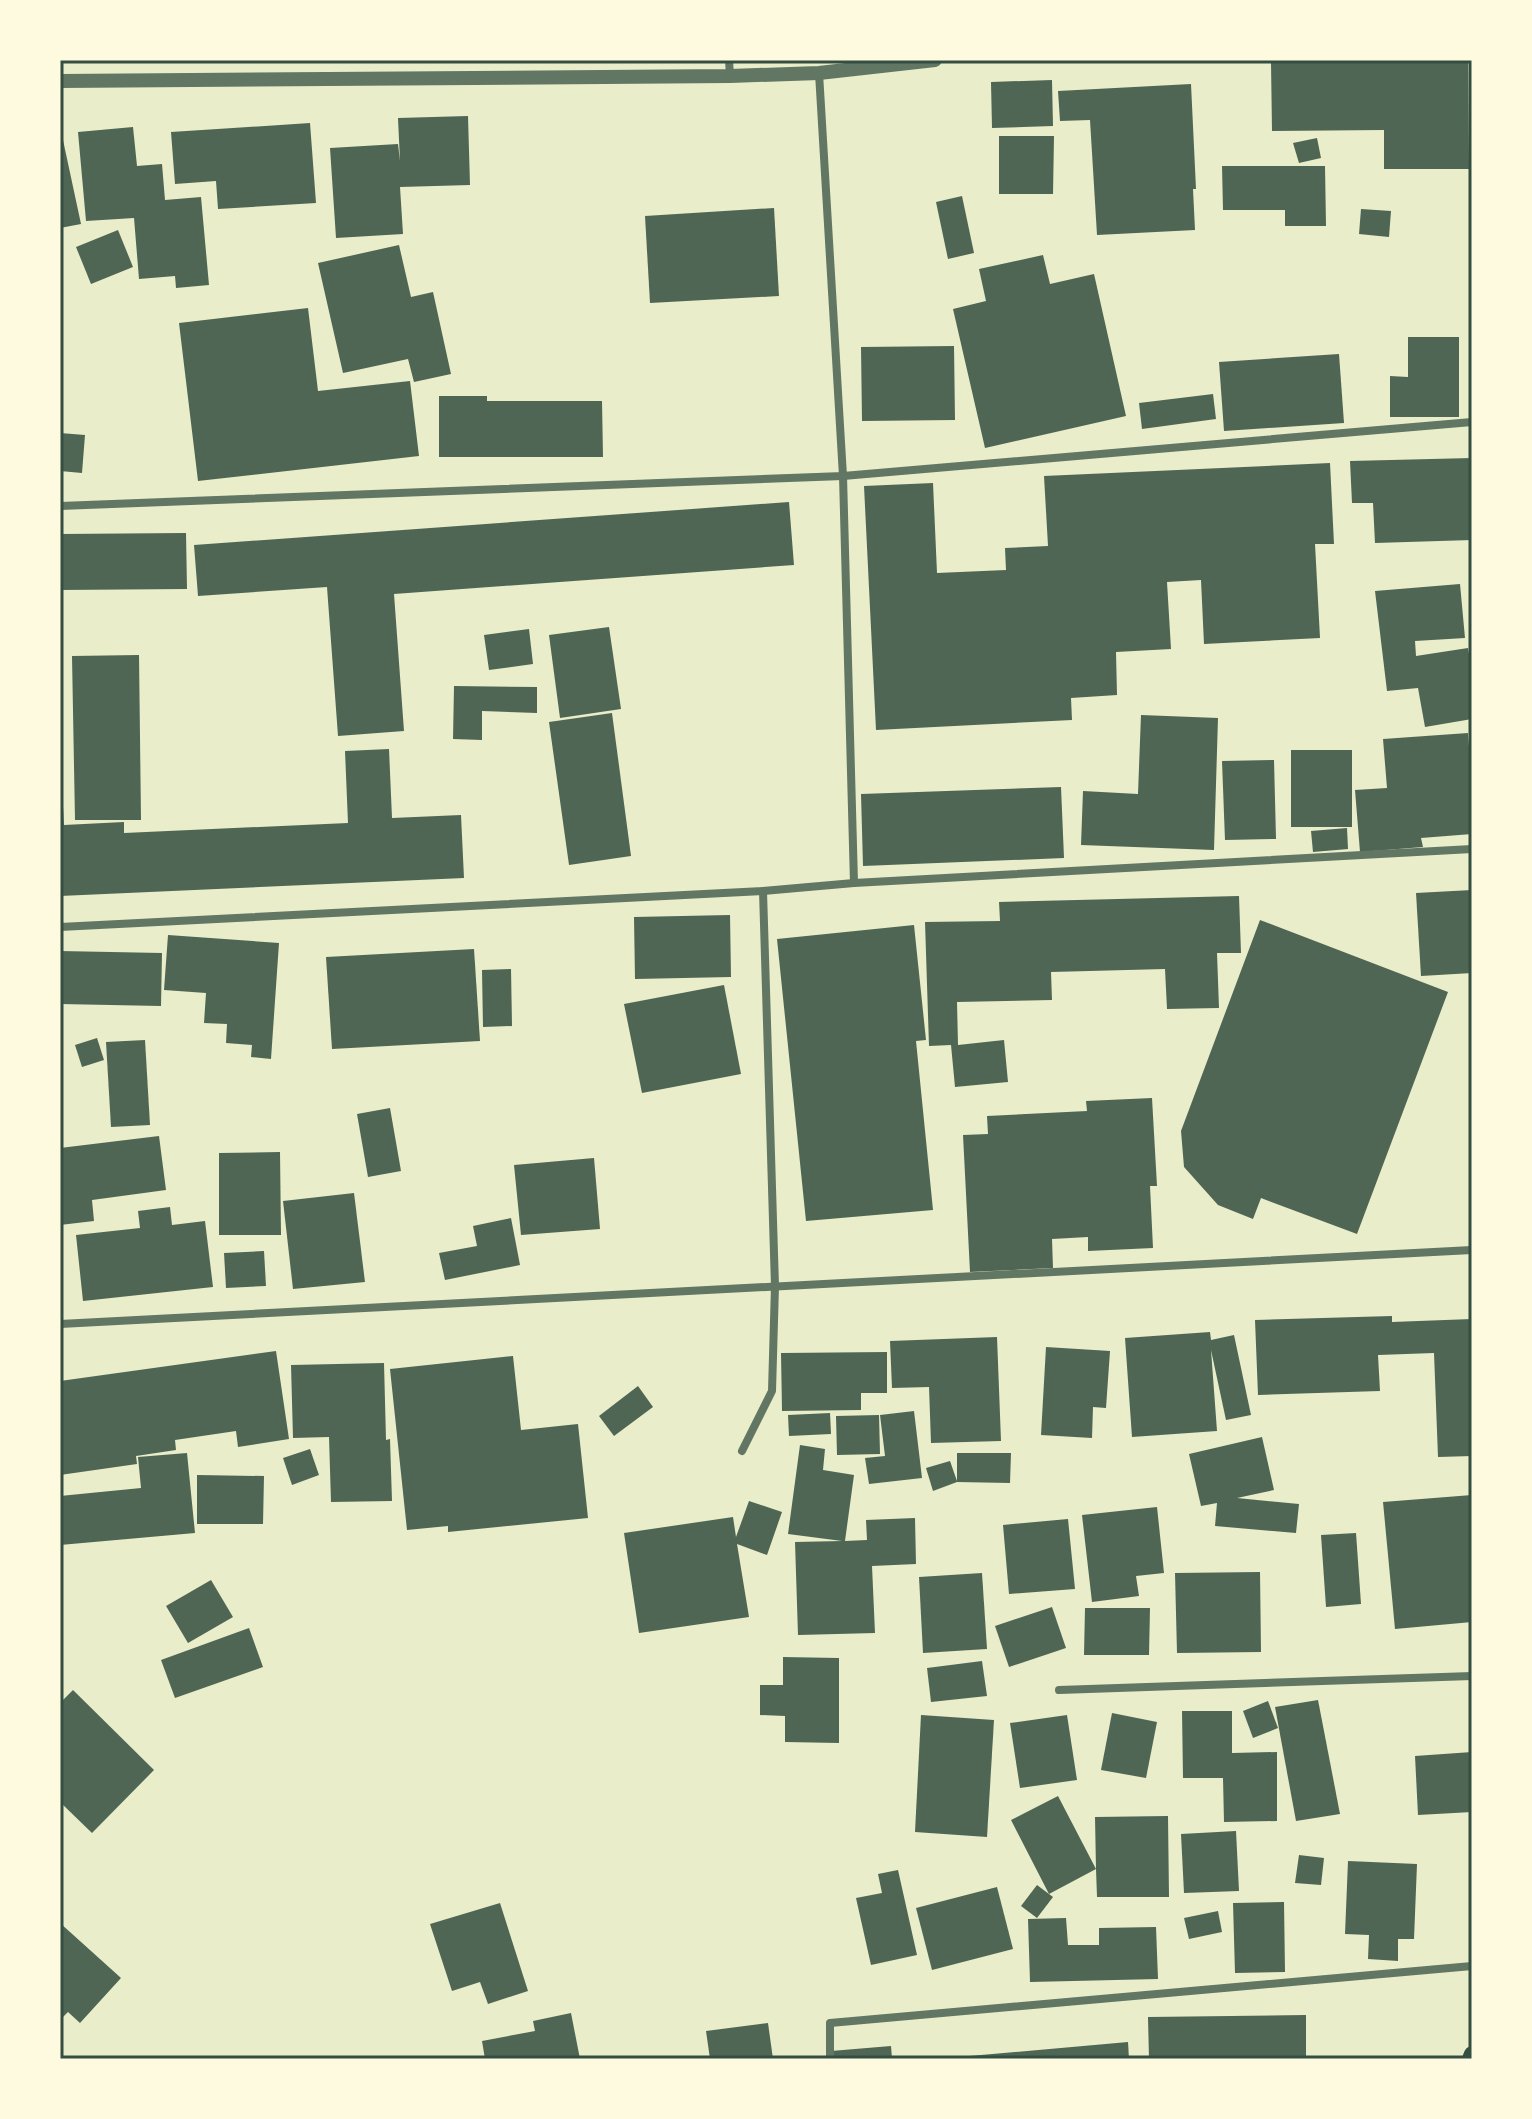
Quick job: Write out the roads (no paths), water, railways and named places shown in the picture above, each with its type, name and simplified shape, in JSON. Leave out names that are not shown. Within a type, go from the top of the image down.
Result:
[{"type":"street","points":[[729,60],[730,76]]},
{"type":"street","points":[[60,81],[730,76],[819,73],[935,60]]},
{"type":"street","points":[[819,73],[843,476],[854,883]]},
{"type":"street","points":[[60,506],[843,476],[1472,422]]},
{"type":"street","points":[[60,927],[763,891],[854,883],[1472,849]]},
{"type":"street","points":[[742,1451],[772,1391],[775,1286],[763,891]]},
{"type":"street","points":[[60,1324],[1472,1250]]},
{"type":"street","points":[[1059,1690],[1472,1676]]},
{"type":"street","points":[[830,2059],[830,2023],[1472,1966]]}]
